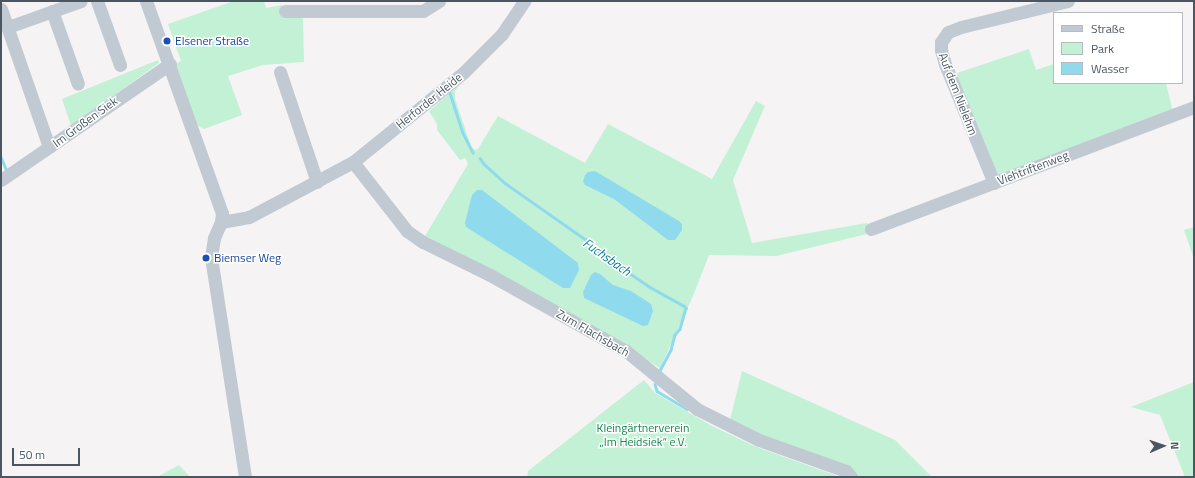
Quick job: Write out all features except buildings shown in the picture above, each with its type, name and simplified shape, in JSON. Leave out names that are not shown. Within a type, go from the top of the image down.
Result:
[{"type":"street","points":[[8,28],[80,1]]},
{"type":"street","points":[[97,1],[120,65]]},
{"type":"street","points":[[146,1],[220,206],[221,222],[214,238],[211,257],[245,477]]},
{"type":"street","points":[[285,11],[316,6],[423,11],[439,1]]},
{"type":"street","name":"Auf dem Nielehm","points":[[994,183],[945,64],[940,50],[941,42],[948,32],[961,27],[1068,1]]},
{"type":"street","name":"Herforder Heide","points":[[221,222],[249,217],[353,162],[463,73],[502,34],[518,4]]},
{"type":"street","points":[[1,9],[49,147]]},
{"type":"street","points":[[52,12],[78,84]]},
{"type":"street","name":"Im Großen Siek","points":[[1,180],[118,98],[170,64]]},
{"type":"street","points":[[280,72],[317,182]]},
{"type":"street","name":"Viehtriftenweg","points":[[871,229],[1194,107]]},
{"type":"street","name":"Zum Flachsbach","points":[[353,162],[403,226],[423,242],[490,274],[626,351],[686,402],[723,423],[759,440],[846,471],[851,477]]},
{"type":"green space","points":[[234,1],[264,1],[266,8],[282,5],[285,17],[303,17],[304,62],[263,65],[228,76],[242,115],[204,129],[195,124],[174,65],[181,61],[168,24]]},
{"type":"green space","points":[[1029,49],[1036,70],[1053,64],[1053,84],[1166,84],[1173,112],[997,178],[951,75]]},
{"type":"green space","points":[[158,60],[159,63],[71,126],[62,99]]},
{"type":"green space","points":[[459,85],[455,91],[455,99],[471,146],[475,150],[478,149],[498,116],[585,163],[608,124],[712,179],[756,101],[765,106],[733,180],[752,243],[867,223],[871,233],[776,256],[709,255],[693,296],[660,368],[565,311],[425,236],[468,164],[465,158],[460,160],[437,130],[437,124],[429,111]]},
{"type":"green space","points":[[1194,227],[1194,259],[1184,230]]},
{"type":"green space","points":[[742,371],[895,440],[932,477],[858,477],[847,468],[776,442],[730,420]]},
{"type":"green space","name":"Kleingärtnerverein „Im Heidsiek“ e.V.","points":[[644,380],[655,393],[712,426],[754,446],[840,477],[527,477],[528,471]]},
{"type":"green space","points":[[1194,382],[1194,477],[1185,477],[1160,415],[1131,407]]},
{"type":"green space","points":[[179,465],[190,477],[157,477]]},
{"type":"water","points":[[595,171],[679,221],[682,224],[682,230],[675,240],[668,240],[614,199],[585,185],[583,181],[585,175],[588,172]]},
{"type":"water","points":[[477,190],[482,190],[578,263],[579,270],[570,288],[563,288],[466,227],[465,223],[472,195]]},
{"type":"water","points":[[595,272],[600,274],[613,285],[631,291],[651,304],[653,311],[648,325],[643,326],[584,298],[583,292],[591,275]]},
{"type":"waterway","name":"Fuchsbach","points":[[450,93],[463,133],[473,153]]},
{"type":"waterway","points":[[1,157],[6,169]]},
{"type":"waterway","name":"Fuchsbach","points":[[480,158],[484,164],[505,183],[585,239],[600,253],[650,287],[686,308],[680,329],[675,335],[671,350],[660,371]]},
{"type":"waterway","name":"Fuchsbach","points":[[655,384],[657,391],[687,409]]},
{"type":"place","name":"Elsener Straße","points":[[167,41]]},
{"type":"place","name":"Biemser Weg","points":[[206,258]]}]
